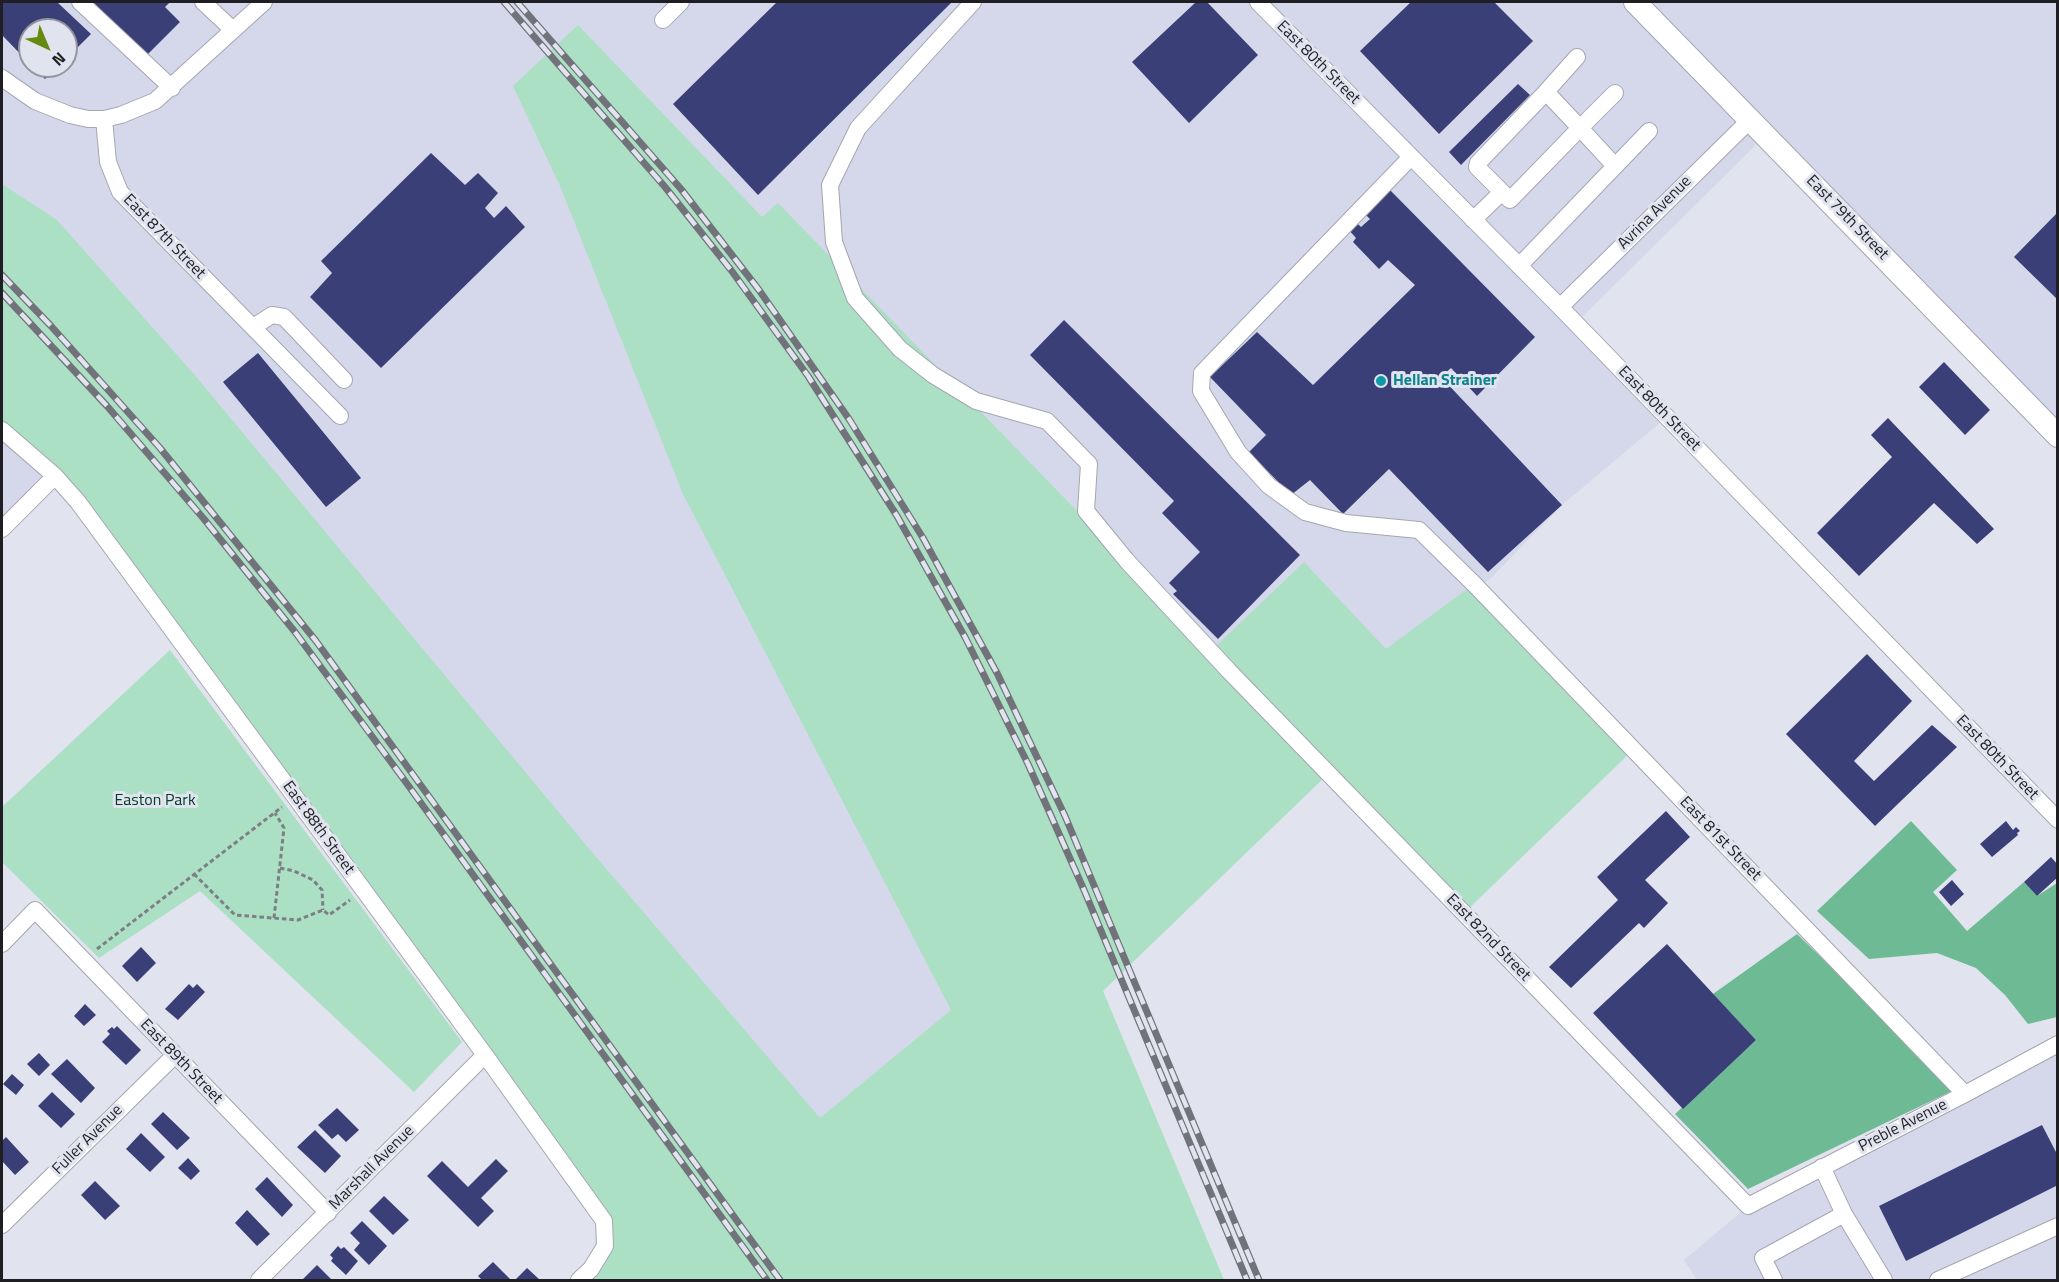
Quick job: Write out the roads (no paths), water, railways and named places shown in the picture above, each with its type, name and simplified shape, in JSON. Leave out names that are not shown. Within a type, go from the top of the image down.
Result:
[{"type":"main road","name":"East 79th Street","points":[[1635,2],[2058,436]]},
{"type":"street","points":[[80,2],[172,88]]},
{"type":"street","points":[[203,2],[233,30]]},
{"type":"street","points":[[2,78],[35,101],[70,115],[88,119],[104,119],[138,109],[155,101],[172,88],[264,2]]},
{"type":"street","points":[[663,20],[681,2]]},
{"type":"street","name":"East 82nd Street","points":[[973,2],[858,128],[830,185],[834,242],[855,298],[900,349],[933,375],[976,401],[1047,422],[1089,465],[1086,511],[1127,561],[1229,670],[1748,1206]]},
{"type":"street","name":"East 80th Street","points":[[1258,2],[1560,307],[2058,820]]},
{"type":"street","points":[[1577,57],[1478,163],[1477,167],[1510,200],[1615,93]]},
{"type":"street","points":[[1544,94],[1548,94],[1615,166]]},
{"type":"street","name":"East 87th Street","points":[[104,119],[108,162],[120,192],[340,416]]},
{"type":"street","name":"Avrina Avenue","points":[[1560,307],[1751,119]]},
{"type":"street","points":[[1519,266],[1649,131]]},
{"type":"street","name":"East 81st Street","points":[[1411,157],[1202,373],[1201,391],[1238,452],[1269,486],[1305,512],[1347,523],[1419,530],[1474,584],[1965,1094]]},
{"type":"street","points":[[1473,220],[1502,192]]},
{"type":"street","points":[[253,327],[272,315],[284,317],[344,380]]},
{"type":"street","name":"East 88th Street","points":[[2,429],[55,476],[78,501],[485,1055],[604,1221],[605,1246],[591,1269],[579,1281]]},
{"type":"street","points":[[2,529],[55,476]]},
{"type":"street","name":"East 89th Street","points":[[2,944],[35,910],[328,1213]]},
{"type":"street","name":"Preble Avenue","points":[[1748,1206],[2058,1044]]},
{"type":"street","name":"Fuller Avenue","points":[[2,1226],[175,1055]]},
{"type":"street","name":"Marshall Avenue","points":[[259,1281],[485,1055]]},
{"type":"street","points":[[1822,1167],[1844,1215],[1884,1281]]},
{"type":"street","points":[[1774,1281],[1763,1258],[1844,1215]]},
{"type":"street","points":[[1938,1281],[2058,1226]]},
{"type":"railway","points":[[504,2],[665,187],[731,270],[808,376],[897,516],[965,637],[1028,764],[1084,890],[1247,1280]]},
{"type":"railway","points":[[517,2],[681,189],[759,290],[849,419],[923,538],[997,673],[1065,816],[1259,1280]]},
{"type":"railway","points":[[2,275],[160,448],[316,641],[780,1280]]},
{"type":"railway","points":[[2,293],[107,406],[204,519],[295,632],[767,1280]]},
{"type":"place","name":"Hellan Strainer","points":[[1381,381]]},
{"type":"park label","name":"Easton Park","points":[[155,801]]}]
